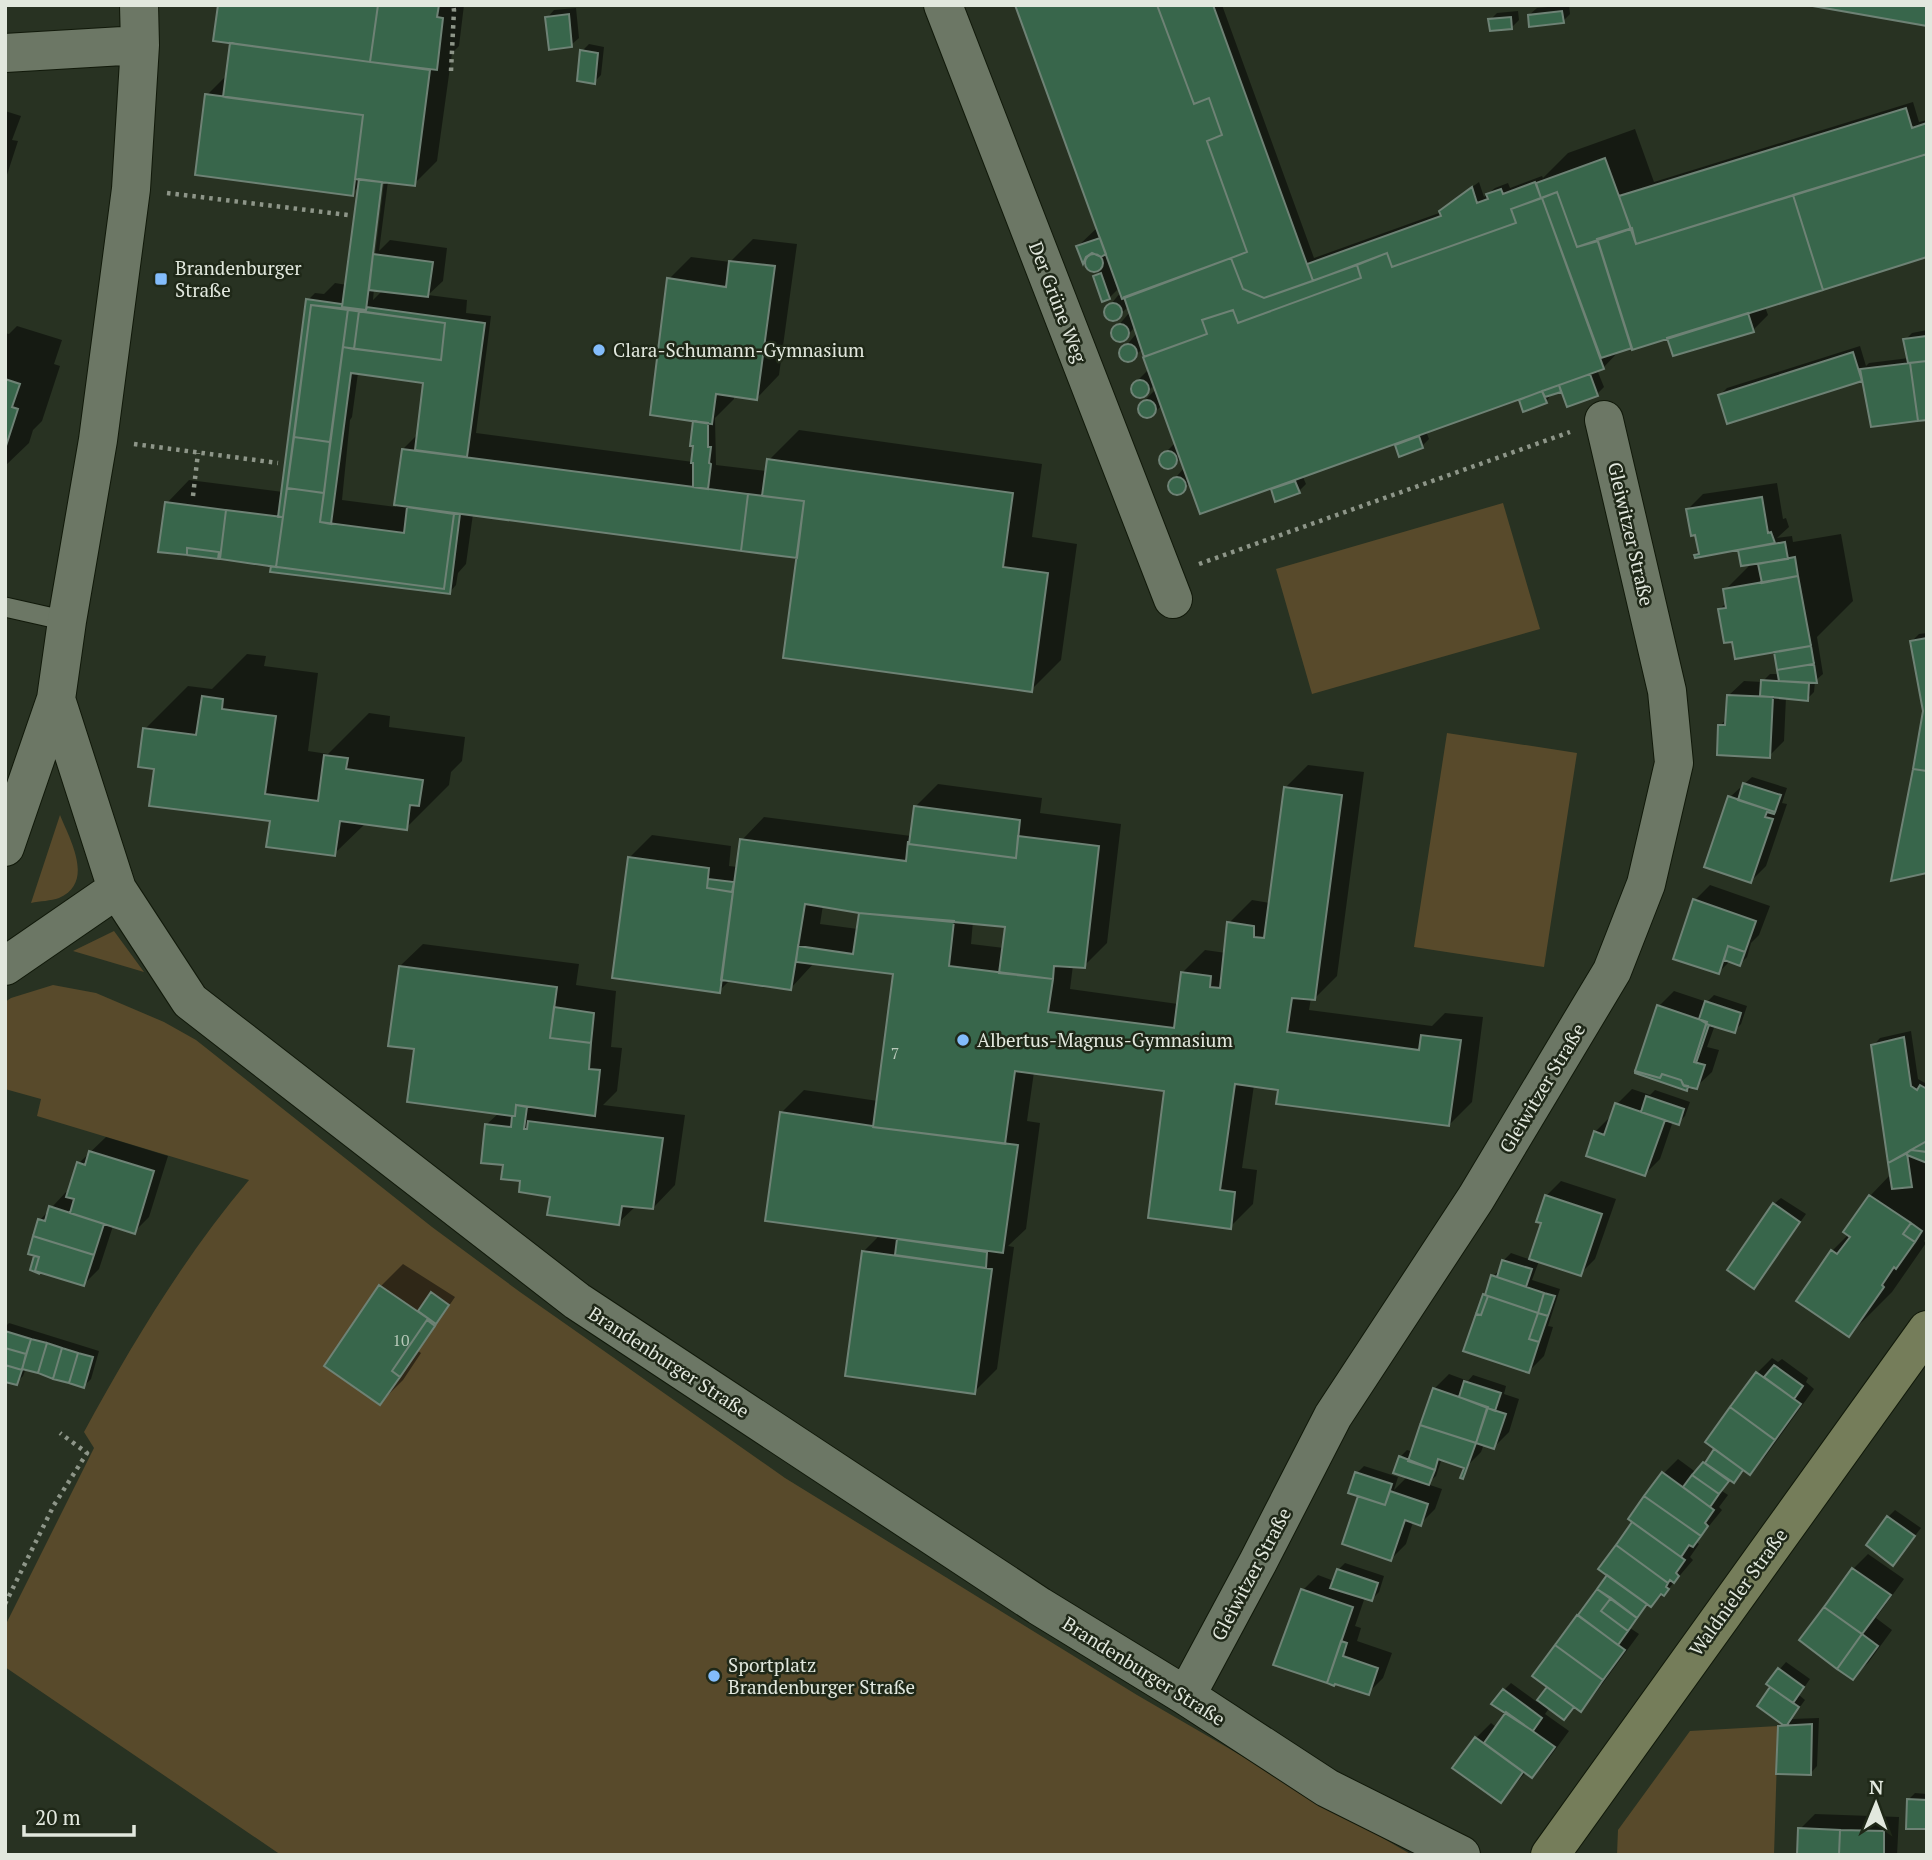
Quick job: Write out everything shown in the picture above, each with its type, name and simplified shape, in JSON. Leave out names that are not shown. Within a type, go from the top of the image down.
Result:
[{"type":"main road","name":"Waldnieler Straße","points":[[1550,1855],[1927,1330]]},
{"type":"street","name":"Brandenburger Straße","points":[[5,847],[56,699],[66,621],[98,440],[131,189],[140,45],[139,5]]},
{"type":"street","name":"Der Grüne Weg","points":[[943,5],[1169,588]]},
{"type":"street","points":[[5,53],[140,45]]},
{"type":"street","name":"Gleiwitzer Straße","points":[[1186,1696],[1333,1416],[1476,1198],[1612,971],[1646,884],[1674,762],[1667,691],[1604,420]]},
{"type":"street","name":"Brandenburger Straße","points":[[56,699],[117,890],[190,1001],[577,1301],[1039,1606],[1186,1696],[1327,1788],[1461,1855]]},
{"type":"street","points":[[5,966],[117,890]]},
{"type":"lane","points":[[5,607],[66,621]]},
{"type":"path","points":[[452,71],[453,5]]},
{"type":"path","points":[[131,189],[348,215]]},
{"type":"path","points":[[1169,588],[1604,420]]},
{"type":"path","points":[[98,440],[278,463]]},
{"type":"path","points":[[193,496],[198,453]]},
{"type":"path","points":[[5,1604],[54,1505],[87,1453],[60,1433]]},
{"type":"shaded area","points":[[1503,503],[1540,629],[1312,694],[1276,569]]},
{"type":"shaded area","points":[[1447,733],[1577,753],[1544,967],[1414,947]]},
{"type":"shaded area","points":[[60,815],[77,860],[76,882],[70,891],[59,898],[31,903]]},
{"type":"shaded area","points":[[114,931],[144,972],[73,951]]},
{"type":"shaded area","points":[[53,985],[96,993],[164,1022],[196,1040],[432,1227],[785,1478],[1137,1695],[1412,1855],[281,1855],[5,1667],[5,1626],[94,1448],[84,1432],[160,1302],[203,1239],[249,1180],[37,1116],[41,1099],[5,1089],[5,1002]]},
{"type":"shaded area","points":[[1778,1726],[1774,1855],[1617,1855],[1618,1830],[1690,1731]]},
{"type":"building","points":[[218,5],[378,5],[370,62],[213,41]]},
{"type":"building","points":[[378,5],[439,5],[437,17],[443,18],[437,70],[370,62]]},
{"type":"building","points":[[1015,5],[1157,5],[1194,104],[1209,98],[1222,135],[1207,141],[1247,252],[1122,299]]},
{"type":"building","points":[[1157,5],[1213,5],[1313,281],[1264,298],[1243,289],[1231,258],[1247,252],[1207,141],[1222,135],[1209,98],[1194,104]]},
{"type":"building","points":[[1807,5],[1927,5],[1927,26]]},
{"type":"building","points":[[1562,11],[1564,23],[1529,27],[1528,15]]},
{"type":"building","points":[[569,14],[572,47],[549,50],[545,17]]},
{"type":"building","points":[[1511,17],[1512,29],[1490,31],[1488,19]]},
{"type":"building","points":[[230,43],[430,70],[415,186],[355,179],[363,115],[223,97]]},
{"type":"building","points":[[580,50],[598,53],[595,84],[577,81]]},
{"type":"building","points":[[205,94],[363,115],[353,196],[195,175]]},
{"type":"building","points":[[1906,108],[1912,128],[1927,123],[1927,154],[1636,244],[1619,196]]},
{"type":"building","points":[[1927,154],[1927,257],[1823,290],[1793,195]]},
{"type":"building","points":[[1605,158],[1631,229],[1577,247],[1557,192],[1541,198],[1536,183]]},
{"type":"building","points":[[359,179],[382,182],[366,310],[342,307]]},
{"type":"building","points":[[1535,182],[1541,198],[1511,209],[1516,223],[1392,267],[1387,253],[1313,281],[1307,264],[1441,216],[1439,211],[1472,187],[1477,203],[1488,199],[1486,194],[1501,189],[1503,194]]},
{"type":"building","points":[[1557,192],[1577,247],[1598,241],[1632,348],[1601,358],[1542,198]]},
{"type":"building","points":[[1793,195],[1823,290],[1632,350],[1597,239],[1632,228],[1636,244]]},
{"type":"building","points":[[1542,198],[1604,369],[1200,514],[1143,357],[1207,334],[1202,320],[1233,310],[1238,323],[1361,278],[1357,265],[1387,253],[1392,267],[1516,223],[1511,209]]},
{"type":"building","points":[[1100,238],[1106,254],[1101,257],[1092,253],[1086,257],[1083,264],[1076,246]]},
{"type":"building","points":[[373,254],[433,262],[428,297],[369,290]]},
{"type":"building","points":[[1090,254],[1098,254],[1103,263],[1101,270],[1090,272],[1085,267],[1085,259]]},
{"type":"building","points":[[1231,258],[1243,289],[1264,298],[1357,265],[1361,278],[1238,323],[1233,310],[1202,320],[1207,334],[1144,357],[1124,297]]},
{"type":"building","points":[[729,261],[775,266],[757,400],[716,394],[712,424],[650,415],[667,278],[726,287]]},
{"type":"building","points":[[1101,273],[1110,299],[1102,302],[1093,276]]},
{"type":"building","points":[[306,299],[342,304],[342,307],[366,310],[367,307],[485,323],[467,457],[415,450],[423,383],[351,373],[331,524],[320,522],[343,347],[441,360],[445,323],[311,305],[283,517],[278,517]]},
{"type":"building","points":[[1113,303],[1119,306],[1122,312],[1119,318],[1113,321],[1107,318],[1104,312],[1107,306]]},
{"type":"building","points":[[311,305],[348,309],[330,442],[294,437]]},
{"type":"building","points":[[348,309],[359,311],[354,349],[343,347]]},
{"type":"building","points":[[359,311],[445,323],[441,360],[354,349]]},
{"type":"building","points":[[1748,313],[1754,332],[1673,356],[1667,338]]},
{"type":"building","points":[[1120,324],[1126,327],[1129,333],[1126,339],[1120,342],[1114,339],[1111,333],[1114,327]]},
{"type":"building","points":[[1927,336],[1927,361],[1908,363],[1903,339]]},
{"type":"building","points":[[1128,344],[1134,347],[1137,353],[1134,359],[1128,362],[1122,359],[1119,353],[1122,347]]},
{"type":"building","points":[[1853,352],[1862,381],[1727,424],[1718,395]]},
{"type":"building","points":[[1927,361],[1927,420],[1918,421],[1910,363]]},
{"type":"building","points":[[1910,363],[1918,421],[1871,427],[1860,369]]},
{"type":"building","points":[[1590,374],[1598,396],[1567,407],[1559,385]]},
{"type":"building","points":[[5,379],[20,384],[12,407],[18,409],[5,449]]},
{"type":"building","points":[[1140,380],[1146,383],[1149,389],[1146,395],[1140,398],[1134,395],[1131,389],[1134,383]]},
{"type":"building","points":[[1559,385],[1561,392],[1545,397],[1542,391]]},
{"type":"building","points":[[1542,391],[1547,403],[1523,412],[1519,400]]},
{"type":"building","points":[[1147,400],[1153,403],[1156,409],[1153,415],[1147,418],[1141,415],[1138,409],[1141,403]]},
{"type":"building","points":[[693,421],[708,423],[711,464],[708,489],[693,487],[693,446],[690,446]]},
{"type":"building","points":[[1419,436],[1423,448],[1399,457],[1395,445]]},
{"type":"building","points":[[294,437],[330,442],[324,493],[287,488]]},
{"type":"building","points":[[402,449],[748,494],[741,551],[394,505]]},
{"type":"building","points":[[1168,451],[1174,454],[1177,460],[1174,466],[1168,469],[1162,466],[1159,460],[1162,454]]},
{"type":"building","points":[[767,459],[1013,493],[1003,567],[1048,573],[1032,692],[783,658],[804,501],[762,496]]},
{"type":"building","points":[[1177,477],[1183,480],[1186,486],[1183,492],[1177,495],[1171,492],[1168,486],[1171,480]]},
{"type":"building","points":[[1295,481],[1300,493],[1275,502],[1271,489]]},
{"type":"building","points":[[287,488],[324,493],[320,522],[404,533],[407,507],[454,514],[444,589],[276,567]]},
{"type":"building","points":[[748,494],[804,501],[797,558],[741,551]]},
{"type":"building","points":[[1762,497],[1768,533],[1771,532],[1775,543],[1695,558],[1694,555],[1699,554],[1695,535],[1691,536],[1686,509]]},
{"type":"building","points":[[165,502],[226,510],[220,559],[219,552],[187,548],[187,555],[158,552]]},
{"type":"building","points":[[226,510],[283,517],[276,567],[220,559]]},
{"type":"building","points":[[454,514],[460,514],[450,594],[270,572],[271,566],[444,589]]},
{"type":"building","points":[[1785,542],[1788,559],[1741,566],[1738,550]]},
{"type":"building","points":[[187,548],[219,552],[218,559],[187,555]]},
{"type":"building","points":[[1795,557],[1798,576],[1762,583],[1758,564]]},
{"type":"building","points":[[1798,576],[1811,646],[1735,659],[1732,642],[1724,643],[1718,609],[1726,608],[1723,589]]},
{"type":"building","points":[[1927,638],[1927,771],[1913,769],[1923,711],[1910,641]]},
{"type":"building","points":[[1811,646],[1814,664],[1777,670],[1774,652]]},
{"type":"building","points":[[1814,664],[1817,683],[1779,681],[1777,670]]},
{"type":"building","points":[[1761,680],[1809,683],[1808,701],[1760,696]]},
{"type":"building","points":[[1727,695],[1773,697],[1770,758],[1717,755],[1718,725],[1725,725]]},
{"type":"building","points":[[202,696],[223,699],[222,709],[276,716],[265,794],[318,801],[324,755],[348,758],[346,769],[423,780],[419,806],[410,805],[407,830],[340,821],[335,856],[266,847],[270,821],[149,806],[154,769],[138,767],[143,728],[196,735]]},
{"type":"building","points":[[1913,769],[1927,771],[1927,873],[1891,881]]},
{"type":"building","points":[[1743,783],[1781,795],[1775,812],[1738,800]]},
{"type":"building","points":[[1284,787],[1342,795],[1315,1000],[1292,998],[1287,1032],[1419,1050],[1421,1035],[1461,1040],[1449,1126],[1276,1104],[1278,1090],[1235,1084],[1220,1190],[1235,1192],[1231,1229],[1148,1218],[1164,1091],[1015,1071],[1005,1144],[873,1127],[893,974],[796,962],[798,946],[853,954],[859,913],[954,921],[949,966],[1053,979],[1048,1012],[1174,1028],[1181,972],[1211,976],[1210,987],[1220,988],[1227,922],[1254,926],[1254,937],[1264,938]]},
{"type":"building","points":[[1728,796],[1775,812],[1767,812],[1765,817],[1773,819],[1751,883],[1704,867]]},
{"type":"building","points":[[914,806],[1020,820],[1016,858],[909,844]]},
{"type":"building","points":[[1018,836],[1099,846],[1085,968],[1054,966],[1053,979],[999,973],[1005,927],[859,913],[805,904],[791,990],[721,980],[740,839],[906,861],[908,841],[909,844],[1016,858]]},
{"type":"building","points":[[628,857],[709,868],[707,888],[733,892],[720,993],[612,978]]},
{"type":"building","points":[[708,879],[734,882],[732,892],[707,888]]},
{"type":"building","points":[[1693,899],[1756,921],[1745,952],[1728,946],[1719,974],[1673,959]]},
{"type":"building","points":[[1728,946],[1745,952],[1740,966],[1724,960]]},
{"type":"building","points":[[399,966],[557,987],[550,1038],[591,1043],[589,1069],[600,1070],[595,1116],[516,1105],[515,1116],[512,1116],[407,1102],[414,1049],[388,1046]]},
{"type":"building","points":[[1705,1001],[1741,1013],[1735,1033],[1699,1019]]},
{"type":"building","points":[[1657,1005],[1707,1022],[1694,1062],[1705,1065],[1697,1089],[1684,1086],[1681,1080],[1662,1074],[1660,1078],[1635,1071]]},
{"type":"building","points":[[554,1007],[594,1013],[591,1043],[550,1038]]},
{"type":"building","points":[[1706,1024],[1709,1025],[1696,1063],[1694,1062]]},
{"type":"building","points":[[1904,1037],[1911,1086],[1917,1090],[1920,1085],[1927,1089],[1927,1141],[1888,1163],[1871,1045]]},
{"type":"building","points":[[1635,1073],[1660,1078],[1662,1074],[1681,1080],[1683,1085],[1688,1086],[1687,1091]]},
{"type":"building","points":[[1646,1096],[1684,1109],[1679,1125],[1641,1112]]},
{"type":"building","points":[[1615,1103],[1665,1120],[1645,1176],[1586,1156],[1594,1131],[1604,1135]]},
{"type":"building","points":[[516,1105],[527,1107],[524,1129],[527,1129],[528,1121],[663,1138],[653,1209],[622,1206],[619,1225],[547,1215],[550,1197],[519,1192],[520,1181],[501,1179],[503,1165],[481,1163],[485,1124],[511,1127]]},
{"type":"building","points":[[780,1112],[1018,1145],[1003,1253],[765,1221]]},
{"type":"building","points":[[1927,1141],[1927,1152],[1911,1150]]},
{"type":"building","points":[[1911,1150],[1927,1152],[1927,1163],[1907,1155]]},
{"type":"building","points":[[89,1151],[154,1171],[135,1234],[70,1213],[74,1199],[66,1197],[77,1162],[85,1165]]},
{"type":"building","points":[[1907,1153],[1912,1187],[1892,1189],[1888,1163]]},
{"type":"building","points":[[1545,1195],[1602,1214],[1581,1276],[1529,1259],[1541,1223],[1536,1222]]},
{"type":"building","points":[[1869,1195],[1911,1223],[1903,1234],[1915,1242],[1896,1269],[1894,1267],[1882,1285],[1884,1287],[1849,1337],[1796,1301],[1831,1250],[1837,1254],[1850,1237],[1843,1232]]},
{"type":"building","points":[[1773,1203],[1800,1222],[1754,1289],[1727,1270]]},
{"type":"building","points":[[49,1206],[104,1224],[94,1255],[33,1236],[38,1219],[45,1221]]},
{"type":"building","points":[[1911,1223],[1922,1231],[1915,1242],[1903,1234]]},
{"type":"building","points":[[33,1236],[94,1255],[84,1286],[35,1271],[39,1257],[28,1254]]},
{"type":"building","points":[[897,1239],[987,1252],[986,1268],[895,1255]]},
{"type":"building","points":[[862,1251],[992,1269],[975,1394],[845,1376]]},
{"type":"building","points":[[34,1256],[39,1257],[35,1271],[40,1274],[30,1270]]},
{"type":"building","points":[[1502,1260],[1532,1269],[1526,1287],[1497,1277]]},
{"type":"building","points":[[1491,1275],[1544,1293],[1538,1313],[1485,1295]]},
{"type":"building","points":[[379,1285],[436,1324],[435,1326],[427,1320],[392,1371],[400,1377],[380,1405],[324,1366]]},
{"type":"building","points":[[431,1292],[449,1305],[436,1324],[418,1311]]},
{"type":"building","points":[[1544,1293],[1555,1296],[1548,1316],[1538,1313]]},
{"type":"building","points":[[1483,1294],[1488,1296],[1481,1315],[1476,1314]]},
{"type":"building","points":[[1488,1296],[1538,1313],[1529,1339],[1539,1342],[1529,1373],[1463,1351],[1476,1314],[1481,1315]]},
{"type":"building","points":[[1538,1313],[1548,1316],[1539,1342],[1529,1339]]},
{"type":"building","points":[[427,1320],[435,1326],[400,1377],[392,1371]]},
{"type":"building","points":[[5,1331],[31,1339],[26,1354],[5,1348]]},
{"type":"building","points":[[31,1339],[47,1343],[38,1373],[22,1369]]},
{"type":"building","points":[[47,1343],[62,1348],[53,1379],[38,1373]]},
{"type":"building","points":[[5,1348],[26,1354],[22,1370],[5,1365]]},
{"type":"building","points":[[62,1348],[78,1353],[69,1383],[53,1379]]},
{"type":"building","points":[[78,1353],[93,1357],[84,1388],[69,1383]]},
{"type":"building","points":[[5,1365],[22,1370],[17,1385],[5,1382]]},
{"type":"building","points":[[1774,1365],[1803,1386],[1794,1399],[1764,1377]]},
{"type":"building","points":[[1756,1372],[1801,1404],[1775,1440],[1730,1407]]},
{"type":"building","points":[[1464,1381],[1501,1393],[1495,1411],[1459,1397]]},
{"type":"building","points":[[1433,1388],[1488,1407],[1476,1443],[1420,1425]]},
{"type":"building","points":[[1730,1407],[1775,1440],[1750,1475],[1705,1442]]},
{"type":"building","points":[[1487,1408],[1506,1414],[1494,1449],[1476,1443]]},
{"type":"building","points":[[1420,1425],[1476,1443],[1463,1479],[1460,1478],[1464,1468],[1438,1459],[1435,1470],[1408,1461]]},
{"type":"building","points":[[1714,1449],[1743,1470],[1734,1483],[1705,1463]]},
{"type":"building","points":[[1399,1456],[1435,1470],[1429,1485],[1393,1473]]},
{"type":"building","points":[[1703,1462],[1729,1481],[1719,1494],[1692,1475]]},
{"type":"building","points":[[1355,1472],[1392,1484],[1385,1505],[1348,1493]]},
{"type":"building","points":[[1662,1472],[1714,1510],[1705,1523],[1708,1526],[1701,1536],[1644,1496]]},
{"type":"building","points":[[1692,1475],[1719,1494],[1710,1507],[1683,1487]]},
{"type":"building","points":[[1390,1491],[1428,1504],[1421,1526],[1405,1520],[1391,1561],[1342,1544],[1358,1496],[1385,1505]]},
{"type":"building","points":[[1644,1496],[1701,1536],[1693,1547],[1689,1545],[1681,1557],[1628,1519]]},
{"type":"building","points":[[1887,1516],[1915,1536],[1893,1566],[1866,1545]]},
{"type":"building","points":[[1632,1522],[1685,1560],[1676,1573],[1679,1576],[1674,1583],[1670,1580],[1668,1583],[1616,1545]]},
{"type":"building","points":[[1616,1545],[1668,1583],[1666,1587],[1669,1589],[1664,1596],[1661,1594],[1651,1607],[1598,1569]]},
{"type":"building","points":[[1852,1568],[1891,1595],[1862,1634],[1824,1607]]},
{"type":"building","points":[[1337,1569],[1378,1583],[1372,1601],[1330,1588]]},
{"type":"building","points":[[1607,1575],[1647,1604],[1637,1618],[1597,1589]]},
{"type":"building","points":[[1301,1589],[1353,1607],[1327,1683],[1273,1665]]},
{"type":"building","points":[[1597,1589],[1611,1598],[1601,1611],[1628,1631],[1618,1645],[1578,1615]]},
{"type":"building","points":[[1611,1598],[1637,1618],[1628,1631],[1601,1611]]},
{"type":"building","points":[[1824,1607],[1862,1634],[1837,1669],[1799,1640]]},
{"type":"building","points":[[1577,1615],[1625,1650],[1603,1680],[1555,1645]]},
{"type":"building","points":[[1862,1634],[1878,1646],[1853,1680],[1837,1669]]},
{"type":"building","points":[[1341,1641],[1347,1643],[1343,1656],[1378,1668],[1369,1695],[1327,1683]]},
{"type":"building","points":[[1555,1645],[1603,1680],[1581,1712],[1532,1676]]},
{"type":"building","points":[[1778,1668],[1804,1687],[1793,1703],[1766,1684]]},
{"type":"building","points":[[1547,1687],[1574,1707],[1564,1720],[1537,1700]]},
{"type":"building","points":[[1770,1687],[1799,1707],[1787,1725],[1783,1725],[1757,1706]]},
{"type":"building","points":[[1503,1689],[1542,1718],[1533,1731],[1491,1704]]},
{"type":"building","points":[[1506,1712],[1555,1747],[1532,1778],[1484,1743]]},
{"type":"building","points":[[1812,1724],[1811,1775],[1776,1774],[1778,1726]]},
{"type":"building","points":[[1475,1737],[1523,1772],[1501,1803],[1452,1768]]},
{"type":"building","points":[[1907,1799],[1927,1800],[1927,1829],[1906,1829]]},
{"type":"building","points":[[1798,1828],[1840,1830],[1839,1855],[1797,1855]]},
{"type":"building","points":[[1840,1830],[1884,1831],[1884,1855],[1839,1855]]},
{"type":"place","name":"Brandenburger Straße","points":[[161,279]]},
{"type":"place","name":"Clara-Schumann-Gymnasium","points":[[599,350]]},
{"type":"place","name":"Albertus-Magnus-Gymnasium","points":[[963,1040]]},
{"type":"place","name":"Sportplatz Brandenburger Straße","points":[[714,1676]]}]
